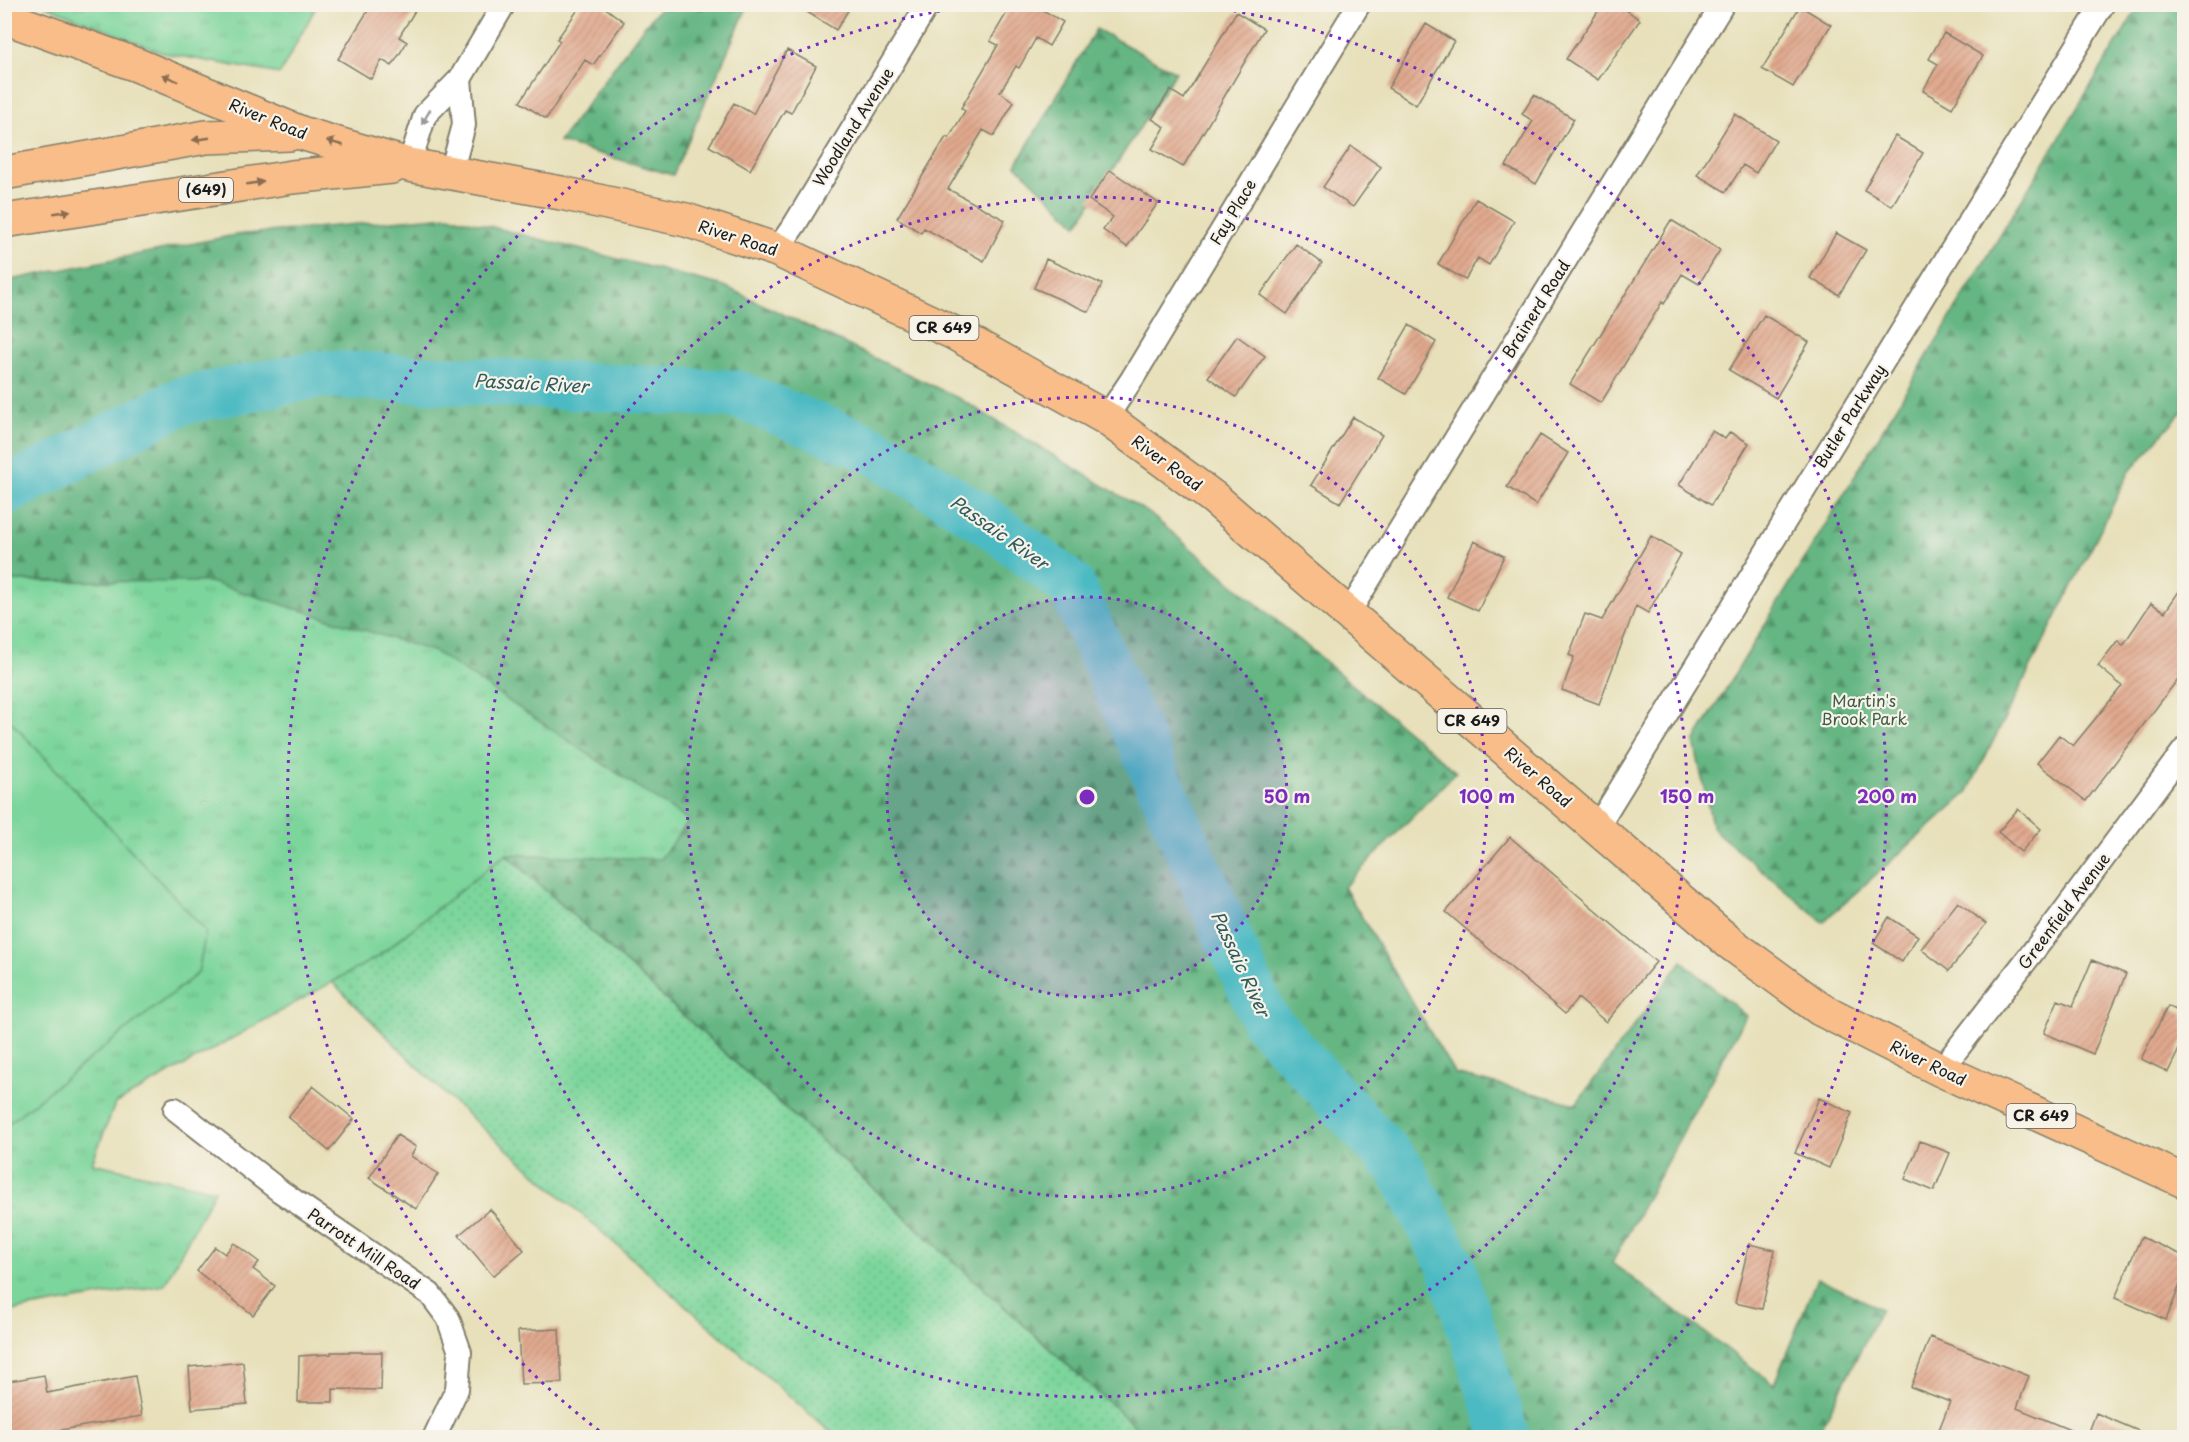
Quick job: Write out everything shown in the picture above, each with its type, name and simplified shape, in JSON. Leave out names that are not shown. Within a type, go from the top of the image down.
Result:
[{"type":"main road","name":"River Road","points":[[4,17],[137,65],[301,134],[409,165],[561,193],[686,220],[777,250],[954,333],[1106,418],[1214,498],[1730,943],[1820,1009],[1941,1070],[2184,1181]]},
{"type":"main road","points":[[4,173],[206,137],[301,134]]},
{"type":"main road","name":"(649)","points":[[4,221],[292,177],[409,165]]},
{"type":"street","points":[[409,165],[425,115],[460,79],[504,4]]},
{"type":"street","name":"Woodland Avenue","points":[[777,250],[928,4]]},
{"type":"street","name":"Fay Place","points":[[1106,418],[1359,4]]},
{"type":"street","name":"Brainerd Road","points":[[1348,614],[1723,4]]},
{"type":"street","name":"Butler Parkway","points":[[1597,827],[2103,4]]},
{"type":"street","points":[[451,173],[464,125],[460,79]]},
{"type":"street","name":"Greenfield Avenue","points":[[1941,1070],[2049,932],[2184,750]]},
{"type":"street","name":"Parrott Mill Road","points":[[175,1109],[280,1191],[430,1294],[447,1318],[460,1352],[457,1389],[434,1437]]},
{"type":"green space","points":[[317,4],[280,74],[163,53],[44,5]]},
{"type":"green space","name":"Martin's Brook Park","points":[[2140,4],[2184,5],[2184,409],[2130,471],[1967,793],[1823,922],[1713,829],[1694,742]]},
{"type":"green space","points":[[663,5],[748,5],[673,175],[559,142],[645,25]]},
{"type":"green space","points":[[1096,29],[1176,72],[1077,225],[1016,165]]},
{"type":"green space","points":[[449,216],[724,286],[960,399],[1149,513],[1456,772],[1344,887],[1455,1074],[1576,1104],[1682,961],[1746,1016],[1612,1263],[1774,1384],[1817,1278],[1881,1309],[1817,1437],[1147,1437],[506,854],[659,858],[210,582],[5,581],[5,281],[235,235]]},
{"type":"green space","points":[[5,581],[210,582],[435,652],[689,821],[660,859],[506,854],[377,957],[115,1104],[92,1163],[215,1190],[164,1285],[5,1312]]},
{"type":"green space","points":[[5,715],[206,931],[198,973],[5,1126]]},
{"type":"green space","points":[[506,854],[1147,1437],[836,1437],[451,1100],[332,982],[377,957]]},
{"type":"building","points":[[372,4],[419,4],[399,37],[407,42],[392,66],[382,60],[371,79],[338,59]]},
{"type":"building","points":[[582,4],[600,4],[624,22],[593,65],[585,60],[546,119],[520,102],[560,41],[557,39]]},
{"type":"building","points":[[794,4],[852,4],[836,30]]},
{"type":"building","points":[[1012,4],[1033,4],[1063,22],[1049,46],[1036,38],[1019,68],[1016,66],[1000,92],[1014,102],[994,136],[983,130],[948,189],[1005,220],[984,261],[924,228],[921,233],[897,218],[946,137],[949,138],[965,111],[961,108],[998,45],[990,41]]},
{"type":"building","points":[[1603,4],[1618,4],[1640,20],[1598,80],[1566,59]]},
{"type":"building","points":[[1800,6],[1831,25],[1793,87],[1762,69]]},
{"type":"building","points":[[1236,12],[1264,29],[1183,167],[1152,149],[1165,127],[1152,119],[1170,90],[1184,99]]},
{"type":"building","points":[[1426,24],[1454,41],[1416,105],[1388,88]]},
{"type":"building","points":[[1944,33],[1983,56],[1952,108],[1923,91],[1938,64],[1929,59]]},
{"type":"building","points":[[787,50],[816,66],[791,113],[785,110],[750,170],[709,146],[734,103],[753,114]]},
{"type":"building","points":[[1534,95],[1574,119],[1536,184],[1506,166],[1533,121],[1522,114]]},
{"type":"building","points":[[1735,114],[1776,140],[1756,173],[1743,165],[1726,192],[1697,175]]},
{"type":"building","points":[[1895,136],[1923,153],[1892,206],[1864,190]]},
{"type":"building","points":[[1351,146],[1381,167],[1353,207],[1323,187]]},
{"type":"building","points":[[1110,170],[1158,203],[1127,247],[1103,230],[1113,217],[1089,200]]},
{"type":"building","points":[[1476,199],[1514,221],[1489,265],[1478,258],[1465,280],[1438,264]]},
{"type":"building","points":[[1671,220],[1720,250],[1699,284],[1682,274],[1664,304],[1662,302],[1601,403],[1570,384]]},
{"type":"building","points":[[1836,233],[1866,250],[1839,295],[1810,278]]},
{"type":"building","points":[[1296,244],[1322,263],[1287,314],[1260,295]]},
{"type":"building","points":[[1046,259],[1102,284],[1089,312],[1034,288]]},
{"type":"building","points":[[1764,315],[1809,342],[1776,398],[1729,370]]},
{"type":"building","points":[[1409,325],[1436,342],[1406,394],[1378,378]]},
{"type":"building","points":[[1237,336],[1265,356],[1236,397],[1208,377]]},
{"type":"building","points":[[1353,417],[1382,435],[1340,503],[1311,485]]},
{"type":"building","points":[[1712,431],[1725,439],[1730,432],[1749,443],[1711,505],[1679,485]]},
{"type":"building","points":[[1540,435],[1568,453],[1536,505],[1507,487]]},
{"type":"building","points":[[1651,536],[1681,554],[1648,613],[1636,606],[1599,704],[1562,690],[1574,657],[1569,655],[1585,614],[1602,620]]},
{"type":"building","points":[[1474,541],[1504,556],[1478,611],[1447,597]]},
{"type":"building","points":[[2184,584],[2184,671],[2086,801],[2037,763],[2059,735],[2073,746],[2122,686],[2098,666],[2118,640],[2123,645],[2151,603],[2165,612]]},
{"type":"building","points":[[2018,809],[2041,829],[2021,852],[1998,832]]},
{"type":"building","points":[[1510,837],[1656,962],[1606,1022],[1578,998],[1565,1014],[1446,912]]},
{"type":"building","points":[[1958,902],[1986,924],[1949,971],[1921,949]]},
{"type":"building","points":[[1889,917],[1918,936],[1902,962],[1873,943]]},
{"type":"building","points":[[2092,960],[2126,974],[2093,1054],[2044,1033],[2058,1000],[2073,1006]]},
{"type":"building","points":[[2168,1006],[2184,1014],[2184,1039],[2168,1072],[2141,1059]]},
{"type":"building","points":[[313,1086],[354,1119],[329,1151],[288,1117]]},
{"type":"building","points":[[1819,1098],[1852,1113],[1829,1168],[1795,1153]]},
{"type":"building","points":[[397,1135],[416,1147],[411,1156],[438,1174],[416,1209],[369,1178]]},
{"type":"building","points":[[1920,1141],[1950,1153],[1934,1191],[1905,1179]]},
{"type":"building","points":[[490,1209],[524,1250],[493,1276],[459,1235]]},
{"type":"building","points":[[2141,1237],[2184,1256],[2184,1275],[2166,1320],[2115,1298]]},
{"type":"building","points":[[234,1243],[259,1262],[253,1269],[275,1286],[253,1315],[197,1271],[215,1247],[225,1254]]},
{"type":"building","points":[[1749,1244],[1775,1250],[1762,1309],[1735,1303]]},
{"type":"building","points":[[559,1329],[562,1383],[521,1384],[518,1331]]},
{"type":"building","points":[[1930,1337],[2029,1376],[2017,1408],[2087,1437],[1936,1437],[1950,1402],[1911,1387]]},
{"type":"building","points":[[331,1352],[382,1352],[381,1390],[333,1389],[333,1402],[298,1402],[299,1356],[331,1354]]},
{"type":"building","points":[[243,1362],[247,1404],[192,1409],[189,1367]]},
{"type":"building","points":[[44,1375],[47,1393],[135,1376],[142,1416],[21,1437],[4,1437],[4,1382]]},
{"type":"building","points":[[2096,1413],[2153,1437],[2087,1437]]},
{"type":"waterway","name":"Passaic River","points":[[4,492],[181,401],[319,374],[736,394],[872,449],[988,522],[1071,585],[1265,1020],[1400,1168],[1450,1263],[1506,1438]]}]
